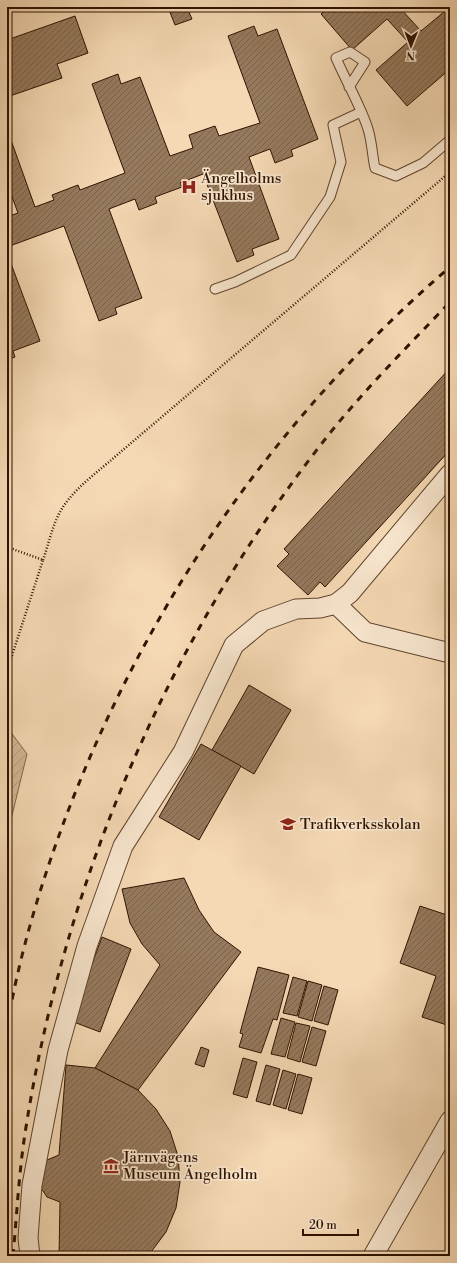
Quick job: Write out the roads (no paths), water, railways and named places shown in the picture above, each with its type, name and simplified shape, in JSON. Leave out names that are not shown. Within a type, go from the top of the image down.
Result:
[{"type":"street","points":[[30,1256],[28,1238],[32,1186],[58,1050],[87,946],[123,846],[183,752],[234,645],[263,621],[296,609],[320,608],[336,604],[350,593],[450,474]]},
{"type":"street","points":[[336,604],[365,632],[450,653]]},
{"type":"street","points":[[373,1256],[450,1121]]},
{"type":"lane","points":[[349,87],[368,127],[375,168],[396,176],[423,163],[450,140]]},
{"type":"lane","points":[[215,289],[236,282],[291,255],[330,197],[341,162],[333,125],[361,112]]},
{"type":"railway","points":[[7,1027],[31,922],[65,819],[98,740],[135,663],[177,589],[223,519],[273,451],[328,386],[387,325],[450,267]]},
{"type":"railway","points":[[13,1256],[26,1127],[44,1033],[68,940],[98,849],[133,760],[174,674],[221,590],[273,510],[344,416],[388,366],[450,302]]},
{"type":"place","name":"Ängelholms sjukhus","points":[[189,187]]},
{"type":"place","name":"Trafikverksskolan","points":[[288,824]]},
{"type":"place","name":"Järnvägens Museum Ängelholm","points":[[111,1166]]}]
